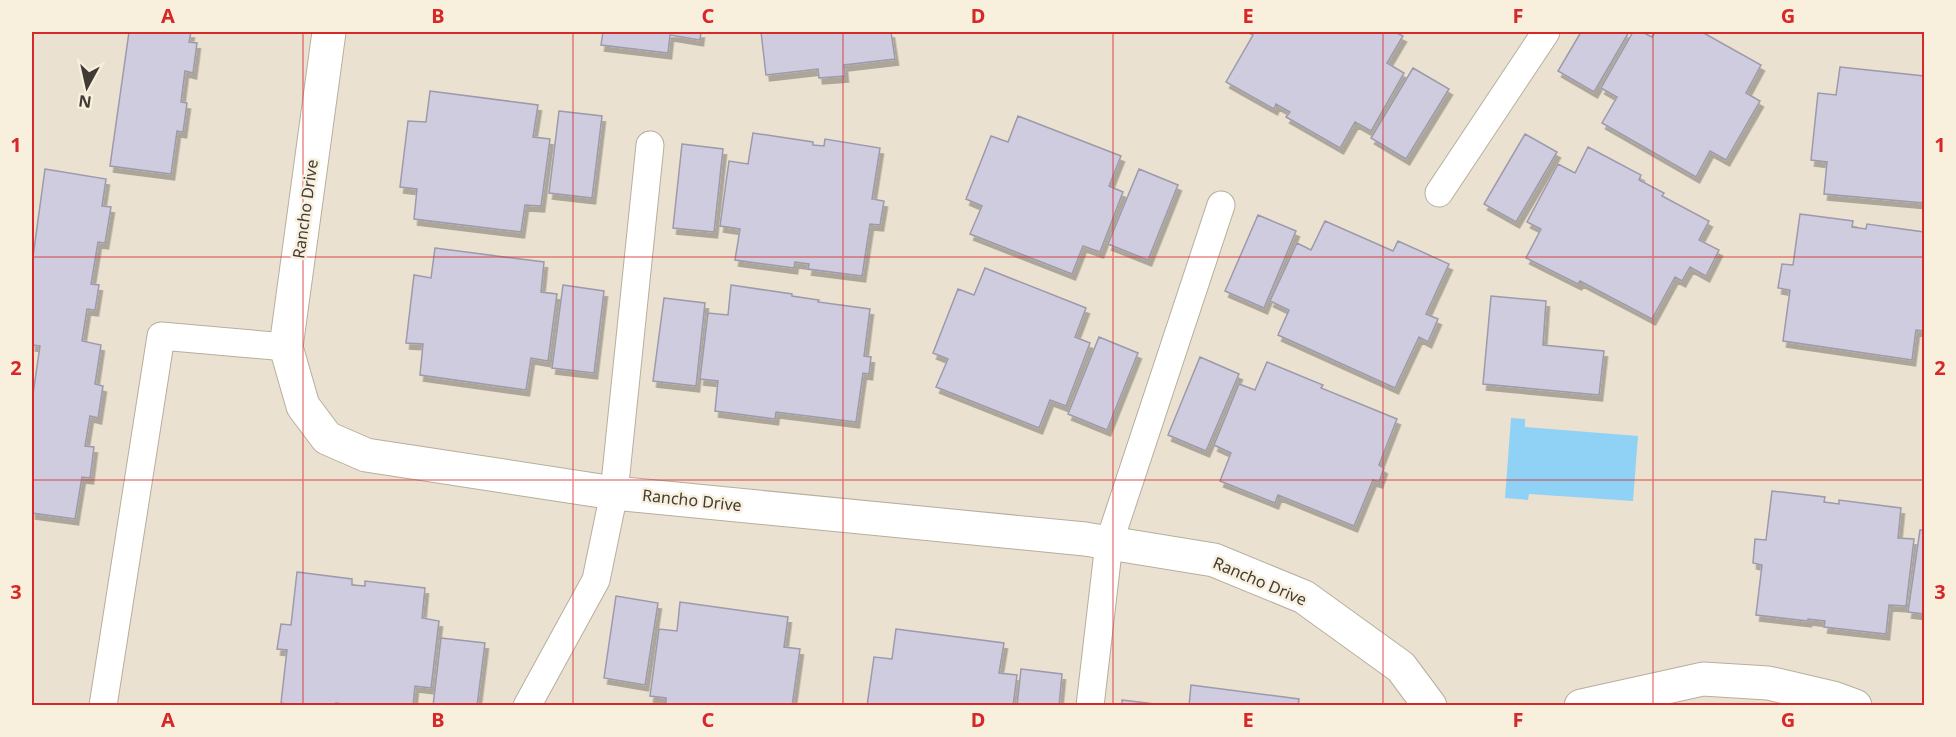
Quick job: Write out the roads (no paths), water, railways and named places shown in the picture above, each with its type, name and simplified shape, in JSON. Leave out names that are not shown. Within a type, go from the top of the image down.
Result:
[{"type":"street","name":"Rancho Drive","points":[[329,32],[286,347],[303,406],[327,438],[366,455],[614,493],[1085,539],[1214,560],[1305,597],[1401,667],[1430,705]]},
{"type":"street","points":[[1581,705],[1702,679],[1768,683],[1855,705]]},
{"type":"lane","points":[[1439,193],[1546,32]]},
{"type":"lane","points":[[527,705],[596,580],[614,493],[650,145]]},
{"type":"lane","points":[[1090,705],[1109,543],[1221,205]]},
{"type":"lane","points":[[103,705],[161,336],[286,347]]},
{"type":"water","points":[[1511,418],[1525,419],[1525,427],[1638,436],[1633,501],[1529,494],[1528,500],[1505,498]]}]
